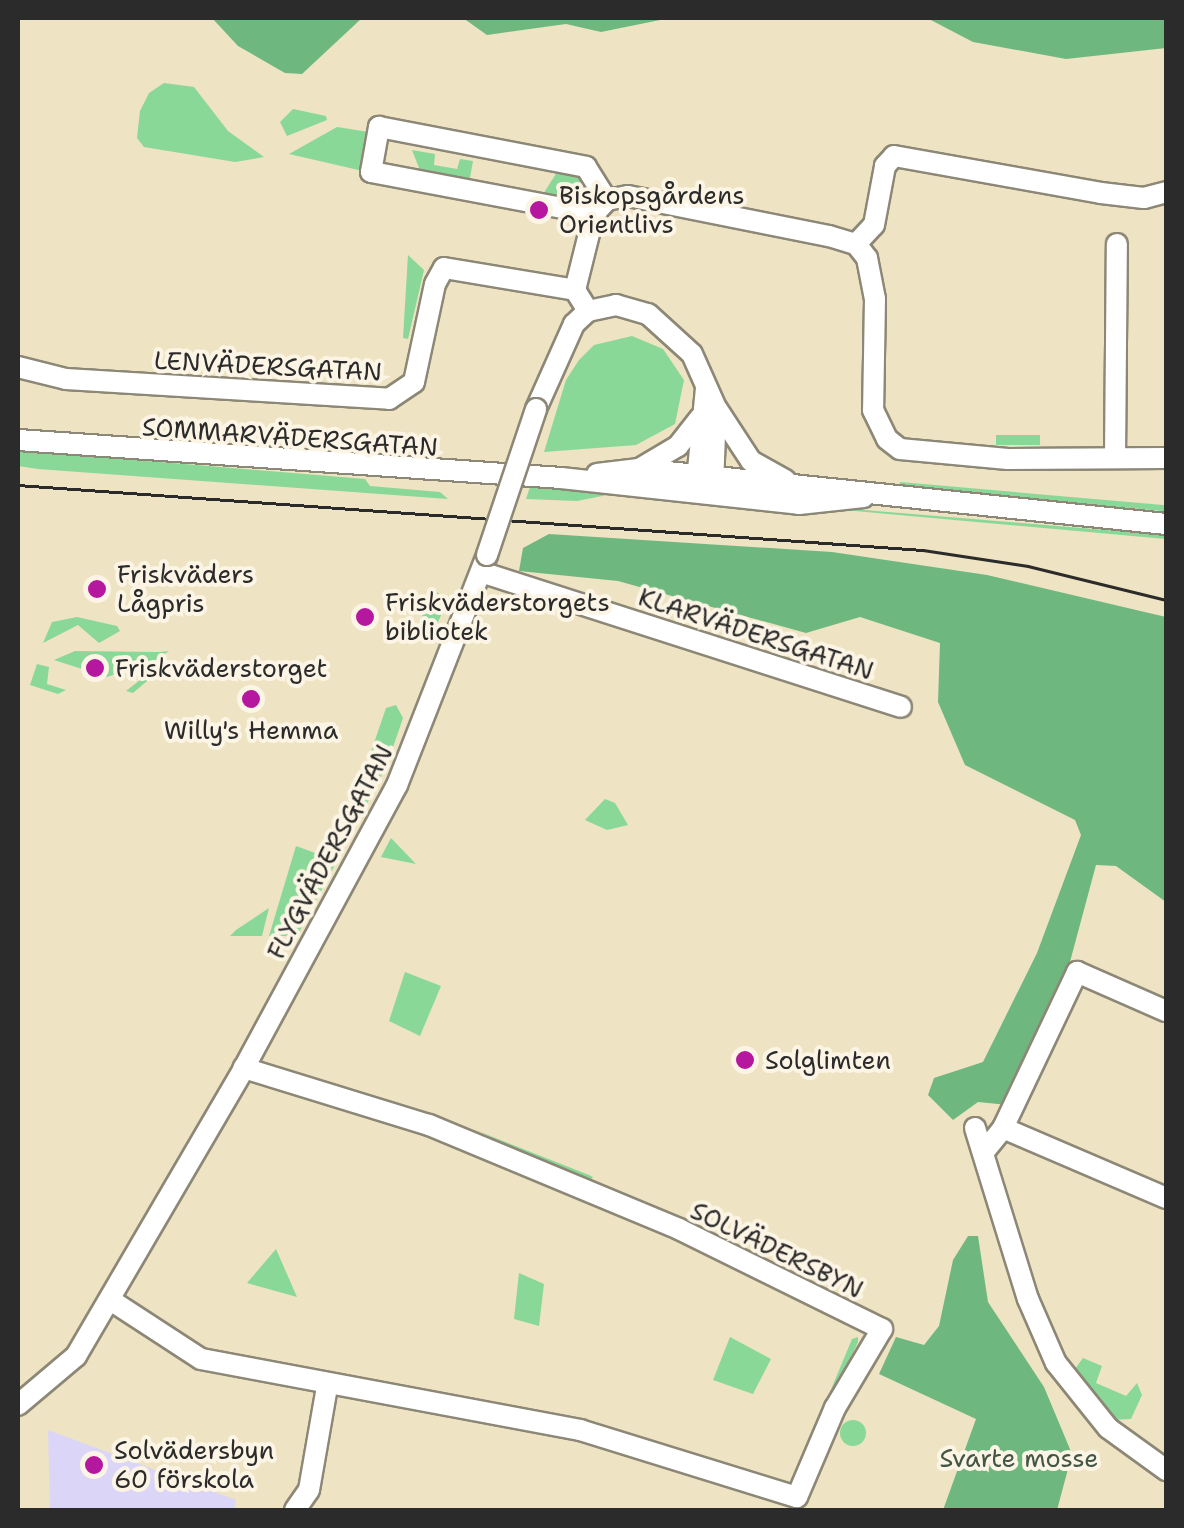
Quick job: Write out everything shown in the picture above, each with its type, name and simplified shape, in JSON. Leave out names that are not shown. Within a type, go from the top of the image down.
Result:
[{"type":"street","points":[[705,486],[706,388],[692,354],[648,314],[616,305],[588,310],[576,290],[600,207],[586,168],[380,126],[371,172],[600,207],[628,196],[856,244]]},
{"type":"street","points":[[856,244],[874,225],[885,166],[894,156],[1101,193],[1144,198],[1166,192]]},
{"type":"street","points":[[856,244],[874,280],[872,392],[886,439],[914,454],[1166,458]]},
{"type":"street","points":[[1115,458],[1117,244]]},
{"type":"street","name":"LENVÄDERSGATAN","points":[[18,367],[66,378],[399,397],[416,379],[437,276],[444,268],[576,290]]},
{"type":"street","name":"FLYGVÄDERSGATAN","points":[[18,1405],[54,1380],[112,1300],[398,785],[484,564],[536,409],[574,324],[588,310]]},
{"type":"street","points":[[639,470],[678,446],[708,413]]},
{"type":"street","points":[[708,413],[751,461],[805,488]]},
{"type":"street","name":"SOMMARVÄDERSGATAN","points":[[18,440],[560,478],[805,488],[1166,524]]},
{"type":"street","name":"SOMMARVÄDERSGATAN","points":[[560,478],[639,470],[799,504],[864,496]]},
{"type":"street","name":"KLARVÄDERSGATAN","points":[[484,564],[901,707]]},
{"type":"street","points":[[983,1153],[1003,1128],[1076,972],[1166,1011]]},
{"type":"street","name":"SOLVÄDERSBYN","points":[[112,1300],[200,1359],[327,1387],[580,1430],[798,1497],[835,1408],[882,1328],[679,1230],[428,1125],[244,1068]]},
{"type":"street","points":[[975,1128],[1028,1300],[1056,1362],[1108,1428],[1166,1470]]},
{"type":"street","points":[[1003,1128],[1166,1198]]},
{"type":"street","points":[[295,1510],[309,1490],[327,1387]]},
{"type":"shaded area","name":"Solvädersbyn 60 förskola","points":[[48,1430],[236,1500],[234,1510],[50,1510]]},
{"type":"green space","points":[[212,18],[362,18],[302,74],[285,73],[238,46]]},
{"type":"green space","points":[[463,18],[670,18],[601,32],[566,24],[487,35]]},
{"type":"green space","points":[[927,18],[1166,18],[1166,48],[1066,59],[973,42]]},
{"type":"green space","points":[[164,83],[194,87],[228,131],[264,157],[235,162],[144,147],[137,138],[140,111],[149,93]]},
{"type":"green space","points":[[293,109],[326,116],[327,120],[287,136],[280,122]]},
{"type":"green space","points":[[337,127],[369,132],[363,171],[289,154]]},
{"type":"green space","points":[[412,150],[435,154],[434,165],[457,169],[460,159],[473,161],[469,183],[421,173]]},
{"type":"green space","points":[[559,169],[581,178],[577,201],[540,199]]},
{"type":"green space","points":[[689,191],[741,201],[745,204],[684,198]]},
{"type":"green space","points":[[408,255],[424,270],[408,339],[403,338]]},
{"type":"green space","points":[[632,336],[663,349],[684,380],[675,424],[636,445],[544,452],[566,380],[579,360],[594,345]]},
{"type":"green space","points":[[996,435],[1040,435],[1040,445],[996,445]]},
{"type":"green space","points":[[18,450],[365,479],[370,486],[440,492],[448,499],[38,469],[18,466]]},
{"type":"green space","points":[[900,482],[1166,505],[1165,511],[899,488]]},
{"type":"green space","points":[[530,487],[612,494],[577,501],[526,499]]},
{"type":"green space","points":[[852,509],[1166,535],[1166,539],[855,511]]},
{"type":"green space","points":[[549,534],[832,552],[987,575],[1166,617],[1166,902],[1116,866],[1096,865],[1067,973],[1008,1105],[978,1102],[953,1120],[928,1095],[934,1078],[983,1062],[1037,953],[1081,835],[1075,820],[965,765],[938,702],[940,643],[860,617],[806,633],[618,581],[519,571],[523,548]]},
{"type":"green space","points":[[432,588],[448,601],[434,630],[417,630]]},
{"type":"green space","points":[[77,617],[117,626],[120,631],[99,643],[78,625],[43,643],[52,622]]},
{"type":"green space","points":[[75,651],[169,651],[154,661],[147,681],[133,693],[126,691],[140,680],[129,669],[107,677],[54,660]]},
{"type":"green space","points":[[37,664],[49,667],[47,684],[66,690],[58,694],[30,685]]},
{"type":"green space","points":[[396,705],[403,718],[387,765],[347,842],[340,842],[386,708]]},
{"type":"green space","points":[[605,799],[615,803],[628,825],[607,830],[585,820]]},
{"type":"green space","points":[[391,838],[416,864],[381,857]]},
{"type":"green space","points":[[296,846],[337,861],[297,936],[269,936]]},
{"type":"green space","points":[[269,908],[262,936],[230,936],[236,930]]},
{"type":"green space","points":[[405,972],[441,986],[420,1036],[389,1021]]},
{"type":"green space","points":[[473,1129],[589,1175],[593,1177],[590,1181]]},
{"type":"green space","name":"Svarte mosse","points":[[968,1236],[978,1236],[988,1302],[1044,1387],[1072,1454],[1057,1510],[943,1510],[976,1419],[879,1374],[896,1337],[924,1345],[939,1326],[953,1260]]},
{"type":"green space","points":[[276,1249],[297,1297],[247,1283]]},
{"type":"green space","points":[[519,1273],[544,1284],[539,1326],[514,1319]]},
{"type":"green space","points":[[730,1337],[771,1359],[753,1394],[713,1380]]},
{"type":"green space","points":[[858,1337],[858,1342],[793,1481],[852,1339]]},
{"type":"green space","points":[[1083,1358],[1102,1366],[1096,1383],[1126,1396],[1137,1383],[1142,1395],[1131,1419],[1112,1420],[1072,1373]]},
{"type":"green space","points":[[853,1420],[862,1424],[866,1433],[862,1442],[853,1446],[844,1442],[840,1433],[844,1424]]},
{"type":"tram line","points":[[18,485],[923,550],[1028,566],[1166,600]]},
{"type":"place","name":"Biskopsgårdens Orientlivs","points":[[539,210]]},
{"type":"place","name":"Friskväders Lågpris","points":[[97,589]]},
{"type":"place","name":"Friskväderstorgets bibliotek","points":[[365,617]]},
{"type":"place","name":"Friskväderstorget","points":[[95,668]]},
{"type":"place","name":"Willy's Hemma","points":[[251,699]]},
{"type":"place","name":"Solglimten","points":[[745,1060]]},
{"type":"place","name":"Solvädersbyn 60 förskola","points":[[94,1465]]}]
